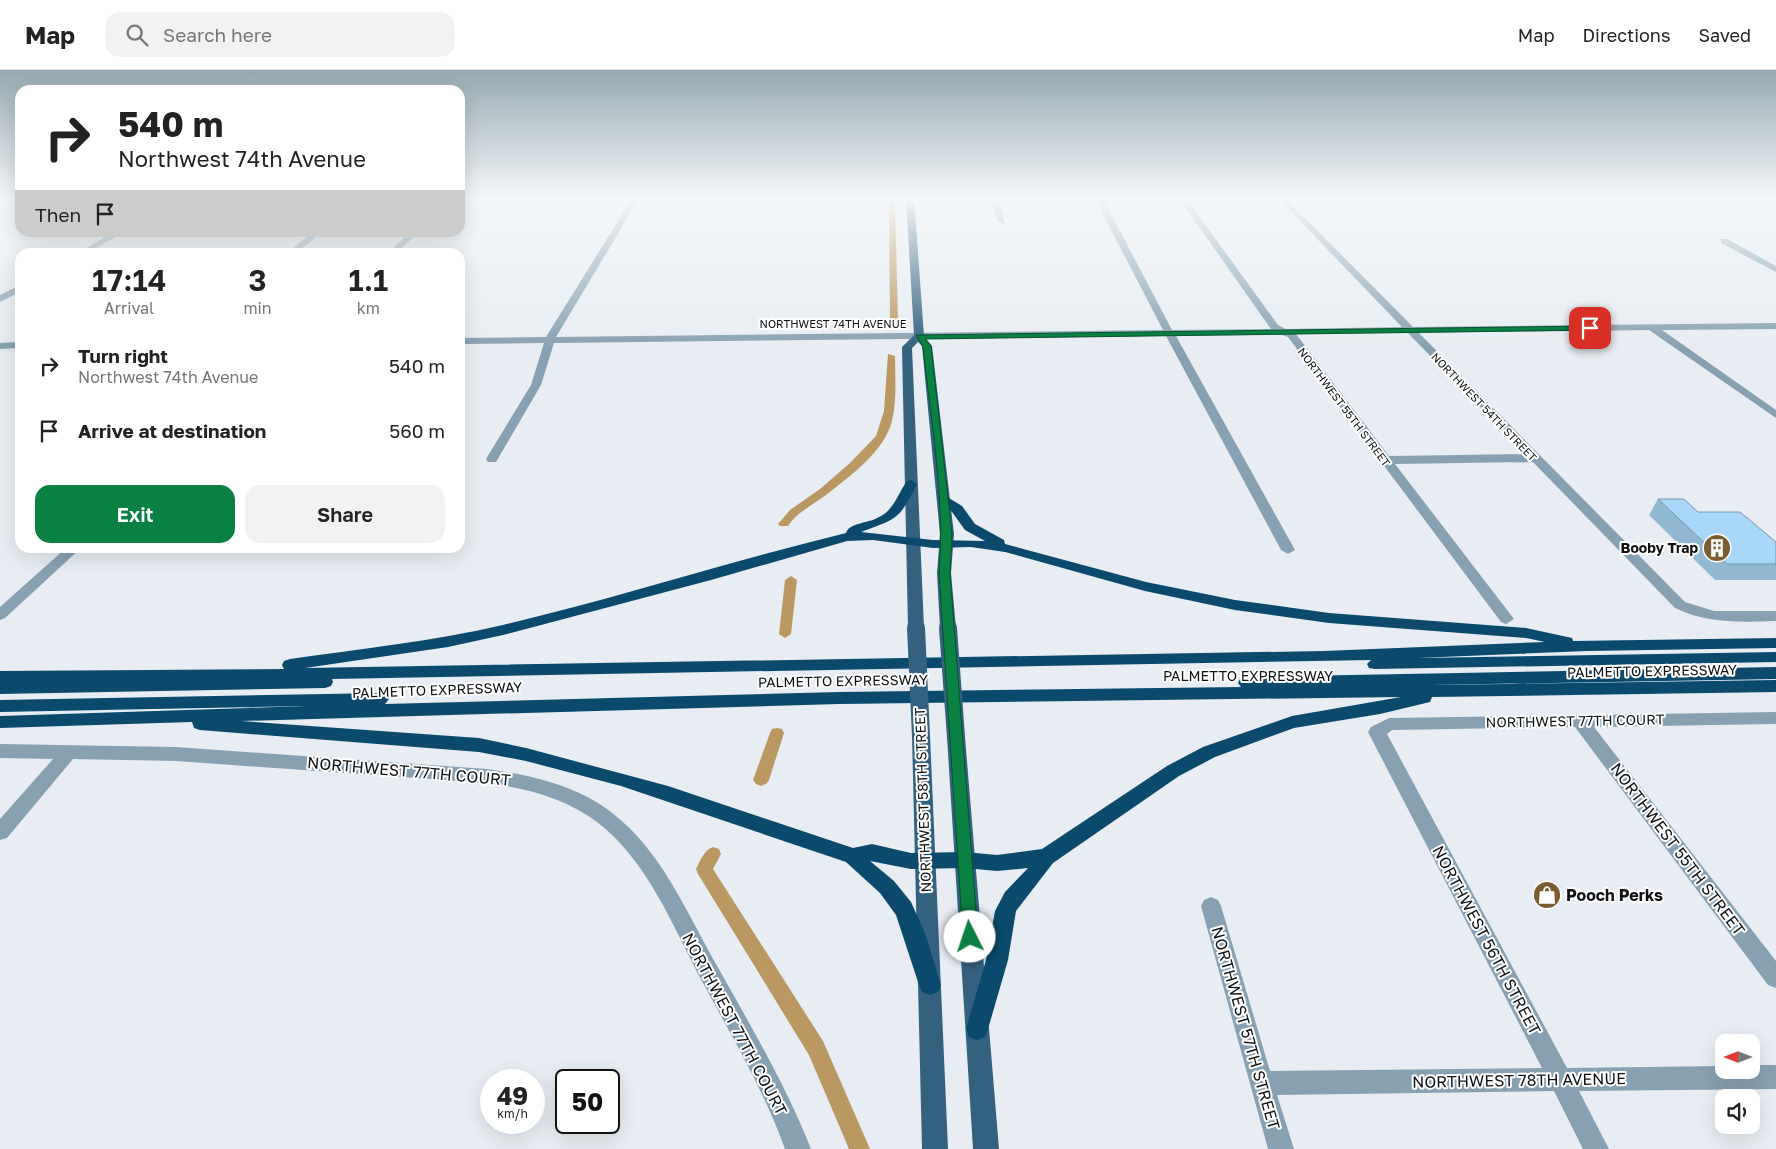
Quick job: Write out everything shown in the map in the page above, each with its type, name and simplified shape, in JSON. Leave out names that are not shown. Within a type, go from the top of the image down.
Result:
[{"type":"highway","points":[[846,537],[856,530],[878,523],[894,514],[902,506],[912,484]]},
{"type":"highway","points":[[944,499],[957,508],[970,527],[1006,548]]},
{"type":"highway","points":[[233,673],[438,643],[503,630],[706,577],[846,537],[885,537],[914,542],[971,544],[1006,548],[1145,586],[1235,604],[1329,618],[1526,633],[1587,646]]},
{"type":"highway","name":"PALMETTO EXPRESSWAY","points":[[0,677],[233,673],[494,672],[844,663],[1324,656],[1587,646],[1776,643]]},
{"type":"highway","points":[[0,688],[1776,658]]},
{"type":"highway","points":[[0,706],[1776,673]]},
{"type":"highway","name":"PALMETTO EXPRESSWAY","points":[[0,722],[468,706],[831,698],[1451,692],[1776,686]]},
{"type":"highway","points":[[129,718],[479,745],[519,752],[661,792],[853,856],[872,852],[899,860],[965,860],[1009,863],[1046,857],[1173,771],[1228,744],[1292,722],[1380,708],[1451,692]]},
{"type":"highway","points":[[853,856],[863,869],[888,887],[906,912],[912,925],[930,986]]},
{"type":"highway","points":[[977,1029],[999,948],[1000,927],[1006,910],[1014,896],[1040,871],[1046,857]]},
{"type":"main road","points":[[913,247],[919,336],[927,346],[944,499],[946,544],[944,573],[986,1149]]},
{"type":"main road","name":"NORTHWEST 58TH STREET","points":[[919,336],[907,347],[935,1149]]},
{"type":"street","points":[[492,459],[536,385],[550,339],[606,247]]},
{"type":"street","points":[[1124,247],[1288,550]]},
{"type":"street","name":"NORTHWEST 55TH STREET","points":[[1217,247],[1275,327],[1290,335],[1383,460],[1506,619]]},
{"type":"street","name":"NORTHWEST 54TH STREET","points":[[1328,247],[1680,606],[1692,612],[1714,617],[1776,616]]},
{"type":"street","points":[[1736,247],[1776,269]]},
{"type":"street","points":[[1,299],[15,291]]},
{"type":"street","name":"NORTHWEST 74TH AVENUE","points":[[465,341],[1776,326]]},
{"type":"street","points":[[1652,328],[1776,415]]},
{"type":"street","points":[[0,346],[15,345]]},
{"type":"street","points":[[1383,460],[1534,458]]},
{"type":"street","points":[[0,615],[68,553]]},
{"type":"street","name":"NORTHWEST 77TH COURT","points":[[1377,732],[1389,724],[1776,718]]},
{"type":"street","name":"NORTHWEST 55TH STREET","points":[[1580,721],[1776,978]]},
{"type":"street","name":"NORTHWEST 56TH STREET","points":[[1377,732],[1596,1149]]},
{"type":"street","name":"NORTHWEST 77TH COURT","points":[[0,751],[176,754],[488,776],[532,783],[580,802],[604,817],[626,836],[654,874],[775,1094],[798,1149]]},
{"type":"street","points":[[0,832],[69,752]]},
{"type":"street","name":"NORTHWEST 57TH STREET","points":[[1211,906],[1281,1149]]},
{"type":"street","name":"NORTHWEST 78TH AVENUE","points":[[1262,1083],[1776,1077]]},
{"type":"building","points":[[1658,499],[1684,499],[1698,512],[1740,512],[1776,542],[1776,564],[1727,564]]},
{"type":"waterway","points":[[893,247],[894,321]]},
{"type":"waterway","points":[[784,524],[794,512],[823,492],[854,466],[880,437],[888,420],[891,393],[891,356]]},
{"type":"waterway","points":[[785,634],[791,580]]},
{"type":"waterway","points":[[761,780],[777,733]]},
{"type":"waterway","points":[[713,854],[704,869],[816,1048],[860,1149]]},
{"type":"place","name":"Booby Trap","points":[[1717,548]]},
{"type":"place","name":"Pooch Perks","points":[[1547,895]]},
{"type":"route","points":[[970,937],[944,573],[947,534],[927,346],[919,336],[1590,328]]}]
